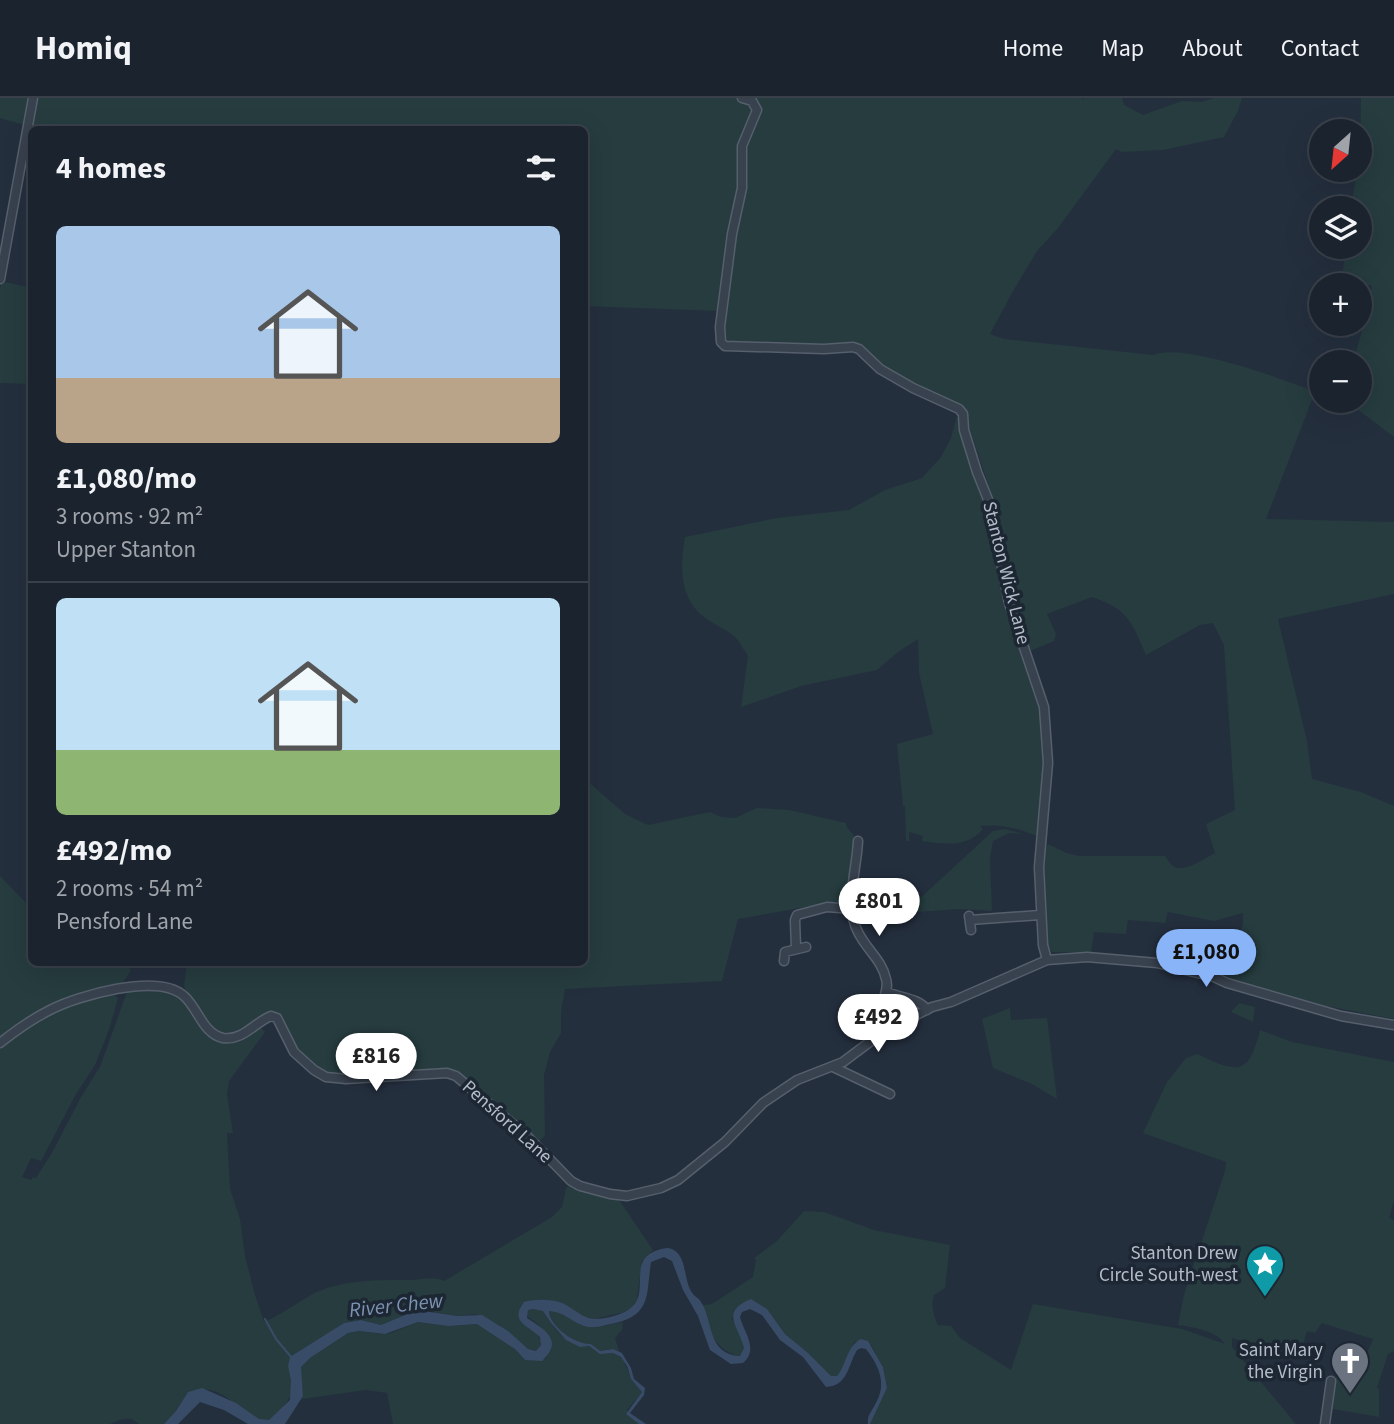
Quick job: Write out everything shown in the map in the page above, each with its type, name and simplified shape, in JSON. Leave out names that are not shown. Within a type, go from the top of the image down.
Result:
[{"type":"street","points":[[0,279],[33,98]]},
{"type":"street","name":"Stanton Wick Lane","points":[[742,98],[752,101],[757,110],[742,146],[743,180],[732,234],[720,327],[721,342],[725,346],[824,349],[853,347],[859,349],[880,369],[913,388],[959,408],[962,414],[976,472],[989,502],[1009,603],[1044,707],[1048,763],[1039,867],[1040,915],[1043,945],[1048,960]]},
{"type":"street","points":[[859,841],[853,909],[856,930],[883,968],[886,978],[887,992],[881,1009],[883,1032]]},
{"type":"street","points":[[784,961],[785,952],[801,948],[795,920],[797,915],[827,907],[853,909]]},
{"type":"street","points":[[970,922],[1040,915]]},
{"type":"street","name":"Pensford Lane","points":[[0,1043],[50,1010],[103,992],[128,986],[172,989],[186,997],[208,1029],[220,1037],[242,1035],[266,1018],[276,1018],[294,1052],[326,1077],[346,1079],[447,1073],[456,1076],[528,1138],[571,1181],[580,1186],[627,1196],[644,1194],[678,1180],[725,1142],[763,1103],[797,1080],[843,1062],[883,1032],[927,1010],[1048,960],[1087,957],[1157,963],[1214,977],[1227,984],[1341,1016],[1394,1025]]},
{"type":"street","points":[[887,992],[917,1001],[927,1010]]},
{"type":"street","points":[[833,1067],[890,1094]]},
{"type":"street","points":[[1325,1424],[1331,1381]]},
{"type":"green space","points":[[0,98],[28,98],[24,125],[0,118]]},
{"type":"green space","points":[[36,98],[735,98],[751,108],[718,311],[588,306],[588,126],[31,126]]},
{"type":"green space","points":[[753,98],[1122,98],[1124,105],[1143,115],[1182,101],[1242,98],[1224,137],[1163,150],[1122,152],[1116,149],[1058,228],[1037,251],[990,334],[1004,339],[1153,355],[1167,352],[1186,353],[1233,364],[1309,390],[1309,408],[1266,519],[1394,522],[1394,594],[1278,619],[1307,741],[1312,779],[1361,792],[1394,806],[1394,1019],[1326,1006],[1258,986],[1238,983],[1220,975],[1241,930],[1243,913],[1214,921],[1168,912],[1165,923],[1128,920],[1126,934],[1094,932],[1091,953],[1052,952],[1047,945],[1043,863],[1048,844],[1079,856],[1165,856],[1176,868],[1194,865],[1215,853],[1206,824],[1235,810],[1224,645],[1213,623],[1200,625],[1146,655],[1127,618],[1114,607],[1092,597],[1047,614],[1056,634],[1054,641],[1030,651],[1014,604],[993,499],[969,427],[969,417],[962,405],[898,375],[876,361],[860,343],[821,345],[731,342],[727,338],[724,322],[737,225],[746,183],[746,149],[759,113]]},
{"type":"green space","points":[[1361,98],[1394,98],[1394,437],[1362,413],[1372,413],[1372,350],[1356,350],[1360,336],[1372,336],[1372,273],[1343,273],[1344,259],[1372,259],[1372,196],[1353,196],[1355,182],[1372,182],[1372,119],[1361,119]]},
{"type":"green space","points":[[6,282],[28,287],[28,384],[0,383],[1,284]]},
{"type":"green space","points":[[958,412],[988,506],[1007,605],[1042,710],[1045,762],[1039,837],[1010,827],[980,826],[983,829],[977,835],[963,842],[947,844],[922,841],[923,836],[909,832],[909,841],[906,841],[905,806],[897,744],[933,734],[919,673],[918,639],[877,670],[801,686],[741,707],[748,656],[736,638],[696,609],[683,580],[685,537],[777,518],[849,510],[885,490],[922,478],[941,457],[951,438]]},
{"type":"green space","points":[[588,782],[625,814],[648,825],[710,812],[721,817],[735,818],[757,808],[789,810],[846,823],[855,837],[849,904],[834,902],[738,919],[722,981],[565,989],[561,1033],[550,1052],[544,1075],[545,1136],[537,1143],[460,1072],[450,1069],[353,1075],[328,1073],[317,1068],[297,1050],[278,1012],[265,1014],[231,1032],[218,1031],[184,985],[187,966],[588,966]]},
{"type":"green space","points":[[1005,829],[1023,834],[1009,833],[993,841],[990,858],[992,911],[959,909],[904,913],[993,831]]},
{"type":"green space","points":[[0,876],[28,905],[28,966],[127,966],[131,970],[123,983],[98,990],[0,1039]]},
{"type":"green space","points":[[128,989],[174,993],[183,999],[209,1033],[245,1037],[261,1028],[265,1032],[229,1081],[227,1094],[233,1133],[227,1133],[230,1189],[240,1219],[245,1256],[264,1322],[311,1295],[347,1283],[432,1278],[444,1281],[552,1217],[562,1207],[566,1188],[570,1186],[617,1197],[653,1250],[642,1261],[637,1299],[625,1312],[594,1319],[585,1317],[559,1302],[524,1302],[520,1308],[541,1340],[536,1351],[528,1349],[499,1325],[476,1314],[457,1316],[430,1312],[411,1313],[381,1325],[361,1320],[344,1323],[316,1343],[302,1349],[288,1365],[292,1379],[291,1395],[280,1411],[267,1420],[252,1416],[220,1394],[201,1390],[188,1392],[164,1424],[139,1424],[122,1419],[110,1424],[0,1424],[0,1046],[50,1014],[111,992],[118,998],[95,1065],[76,1094],[41,1161],[31,1158],[22,1177],[31,1180],[36,1178],[53,1151],[100,1067]]},
{"type":"green space","points":[[1239,1003],[1255,1007],[1253,1022],[1231,1012]]},
{"type":"green space","points":[[1010,1008],[1011,1020],[1047,1018],[1057,1099],[1032,1084],[993,1068],[982,1019]]},
{"type":"green space","points":[[1260,1030],[1292,1042],[1394,1062],[1394,1201],[1389,1218],[1394,1220],[1394,1351],[1388,1354],[1377,1388],[1379,1417],[1333,1409],[1332,1404],[1337,1374],[1341,1375],[1349,1349],[1366,1356],[1373,1339],[1322,1323],[1315,1333],[1307,1331],[1299,1358],[1232,1338],[1232,1347],[1296,1424],[870,1424],[887,1387],[883,1367],[871,1345],[855,1342],[840,1372],[837,1376],[831,1376],[785,1334],[767,1309],[750,1299],[737,1308],[732,1318],[744,1345],[743,1354],[739,1356],[724,1349],[713,1336],[703,1305],[712,1304],[753,1277],[756,1259],[753,1259],[777,1241],[804,1211],[824,1212],[874,1230],[950,1245],[945,1288],[934,1295],[933,1299],[938,1325],[951,1326],[960,1338],[1011,1370],[1033,1304],[1182,1329],[1225,1344],[1211,1333],[1178,1325],[1184,1295],[1226,1162],[1143,1133],[1167,1082],[1186,1058],[1197,1054],[1222,1065],[1239,1067],[1251,1056]]},
{"type":"green space","points":[[528,1310],[543,1311],[556,1330],[575,1344],[613,1353],[623,1359],[631,1379],[642,1392],[627,1410],[639,1424],[393,1424],[387,1393],[366,1390],[302,1399],[300,1368],[310,1358],[348,1333],[359,1331],[391,1333],[418,1322],[448,1326],[477,1324],[515,1349],[525,1360],[546,1359],[550,1350],[539,1325],[527,1316]]},
{"type":"green space","points":[[549,1310],[589,1327],[623,1322],[622,1330],[615,1338],[619,1351],[599,1351],[591,1344],[578,1342],[564,1334],[550,1316]]},
{"type":"water","name":"River Chew","points":[[668,1248],[679,1255],[690,1288],[705,1309],[716,1343],[729,1354],[740,1356],[744,1348],[733,1315],[741,1304],[751,1299],[767,1309],[785,1334],[831,1376],[837,1376],[856,1342],[861,1339],[868,1341],[883,1367],[887,1388],[870,1424],[868,1418],[879,1396],[881,1382],[878,1368],[866,1349],[857,1350],[839,1383],[826,1387],[803,1357],[780,1340],[762,1315],[750,1309],[742,1312],[740,1317],[749,1341],[748,1358],[743,1363],[731,1364],[710,1350],[698,1316],[683,1290],[672,1261],[664,1257],[651,1262],[645,1302],[634,1316],[601,1326],[587,1327],[549,1311],[554,1323],[571,1338],[591,1344],[600,1351],[613,1349],[622,1353],[634,1379],[645,1388],[644,1395],[630,1413],[646,1424],[639,1424],[626,1414],[642,1392],[631,1379],[621,1357],[613,1353],[600,1354],[589,1346],[580,1347],[566,1340],[543,1311],[533,1309],[528,1310],[527,1318],[545,1331],[552,1341],[548,1354],[542,1361],[525,1360],[515,1349],[477,1324],[448,1326],[418,1322],[385,1334],[359,1331],[348,1333],[301,1367],[303,1396],[285,1424],[248,1424],[224,1410],[200,1402],[178,1424],[164,1424],[188,1392],[202,1388],[236,1403],[259,1419],[269,1420],[290,1400],[290,1357],[344,1323],[361,1320],[381,1325],[410,1313],[482,1315],[508,1331],[528,1349],[536,1351],[541,1345],[540,1337],[519,1319],[518,1314],[524,1302],[558,1302],[590,1318],[601,1319],[619,1314],[636,1303],[641,1266],[645,1258]]},
{"type":"waterway","points":[[265,1319],[276,1339],[292,1358]]},
{"type":"place","name":"Stanton Drew Circle South-west","points":[[1265,1298]]},
{"type":"place","name":"Saint Mary the Virgin","points":[[1350,1395]]}]
